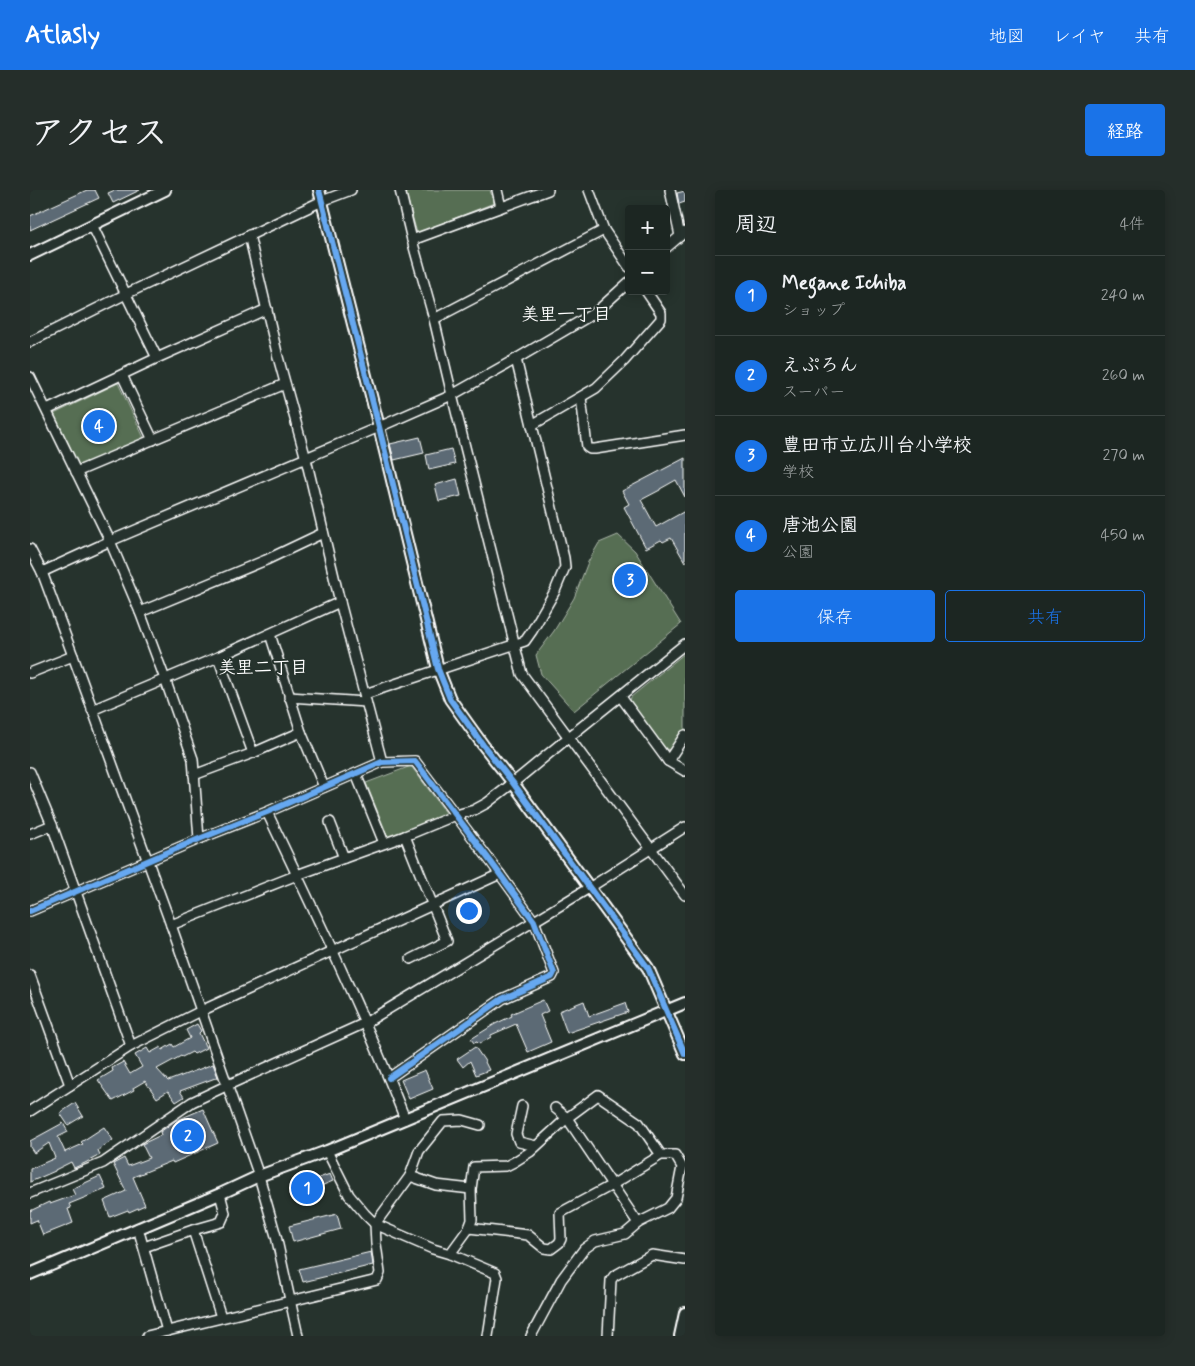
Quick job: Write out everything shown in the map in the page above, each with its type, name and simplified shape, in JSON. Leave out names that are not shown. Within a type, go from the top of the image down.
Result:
[{"type":"street","points":[[30,255],[164,190]]},
{"type":"street","points":[[319,190],[438,669],[450,699],[648,968],[685,1054]]},
{"type":"street","points":[[30,342],[248,235],[322,201],[351,190]]},
{"type":"street","points":[[400,190],[522,674],[685,895]]},
{"type":"street","points":[[497,190],[501,207]]},
{"type":"street","points":[[412,240],[548,190]]},
{"type":"street","points":[[589,190],[604,230],[625,261]]},
{"type":"street","points":[[670,190],[683,234],[670,245]]},
{"type":"street","points":[[92,225],[157,358]]},
{"type":"street","points":[[434,319],[604,230]]},
{"type":"street","points":[[248,235],[382,762]]},
{"type":"street","points":[[42,572],[452,394],[596,312],[625,286]]},
{"type":"street","points":[[532,426],[596,388],[624,362],[661,319],[661,313],[649,295]]},
{"type":"street","points":[[47,410],[267,309]]},
{"type":"street","points":[[289,697],[365,698],[438,669],[525,641],[532,631],[556,591],[565,567],[516,359]]},
{"type":"street","points":[[122,375],[153,440]]},
{"type":"street","points":[[30,377],[110,541],[140,612],[165,679],[193,759],[198,839]]},
{"type":"street","points":[[76,472],[285,384]]},
{"type":"street","points":[[581,398],[587,447],[590,449],[595,450],[685,434]]},
{"type":"street","points":[[140,612],[266,560],[323,534]]},
{"type":"street","points":[[30,549],[42,572],[73,656],[146,861],[171,925],[259,1176],[276,1236],[298,1336]]},
{"type":"street","points":[[92,710],[218,657],[340,602]]},
{"type":"street","points":[[270,634],[301,732],[324,787]]},
{"type":"street","points":[[171,925],[297,875],[405,836],[456,815],[474,810],[487,803],[685,644]]},
{"type":"street","points":[[30,673],[73,656]]},
{"type":"street","points":[[218,657],[253,752]]},
{"type":"street","points":[[621,697],[668,761],[685,771]]},
{"type":"street","points":[[194,775],[301,732]]},
{"type":"street","points":[[668,761],[685,735]]},
{"type":"street","points":[[30,910],[267,812],[382,762],[415,761],[534,921],[554,973],[552,977],[502,999],[389,1078]]},
{"type":"street","points":[[30,772],[52,825],[131,1046]]},
{"type":"street","points":[[356,774],[384,843]]},
{"type":"street","points":[[267,812],[365,1023],[405,1119]]},
{"type":"street","points":[[330,822],[344,858]]},
{"type":"street","points":[[30,834],[52,825]]},
{"type":"street","points":[[30,1193],[103,1164],[192,1102],[365,1023],[589,888],[685,827]]},
{"type":"street","points":[[405,836],[447,942],[411,959]]},
{"type":"street","points":[[30,1111],[131,1046],[331,950],[500,874]]},
{"type":"street","points":[[30,975],[70,1085]]},
{"type":"street","points":[[30,1274],[259,1176],[327,1151],[685,1003]]},
{"type":"street","points":[[450,1254],[469,1228],[472,1220],[471,1189],[474,1166],[506,1166],[524,1156],[567,1118],[598,1095],[639,1122],[662,1155]]},
{"type":"street","points":[[522,1106],[516,1134],[517,1138],[519,1142],[536,1146]]},
{"type":"street","points":[[555,1108],[567,1118],[638,1223]]},
{"type":"street","points":[[147,1336],[377,1280],[380,1273],[375,1224],[410,1176],[419,1151],[443,1121],[462,1120],[480,1125]]},
{"type":"street","points":[[327,1151],[349,1195],[375,1224],[495,1273],[497,1278],[488,1336]]},
{"type":"street","points":[[469,1228],[528,1235],[544,1248],[551,1249],[561,1239],[560,1213],[662,1155],[675,1155],[682,1167],[676,1198],[668,1208],[638,1223],[625,1234],[596,1242],[584,1248],[561,1280],[531,1336]]},
{"type":"street","points":[[410,1176],[436,1185],[471,1189]]},
{"type":"street","points":[[144,1247],[221,1222],[225,1213],[220,1194]]},
{"type":"street","points":[[138,1228],[167,1331]]},
{"type":"street","points":[[193,1230],[221,1317]]},
{"type":"street","points":[[608,1336],[611,1280],[614,1276],[652,1255],[685,1260]]},
{"type":"street","points":[[680,1336],[685,1312]]},
{"type":"green space","points":[[405,190],[490,190],[494,203],[417,233]]},
{"type":"green space","points":[[118,383],[144,438],[79,466],[54,414]]},
{"type":"green space","points":[[618,535],[635,551],[681,624],[574,711],[541,674],[536,655],[554,631],[574,598],[588,562],[599,543]]},
{"type":"green space","points":[[685,653],[685,729],[672,750],[665,749],[630,701],[631,697]]},
{"type":"green space","points":[[411,766],[447,814],[388,837],[366,783]]},
{"type":"building","points":[[87,190],[95,190],[99,198],[30,230],[30,216]]},
{"type":"building","points":[[115,190],[140,190],[113,203],[108,193]]},
{"type":"building","points":[[685,191],[685,202],[679,204],[677,193]]},
{"type":"building","points":[[420,437],[424,453],[394,460],[390,444]]},
{"type":"building","points":[[451,449],[455,464],[429,470],[426,455]]},
{"type":"building","points":[[685,458],[685,497],[676,480],[641,500],[656,527],[685,511],[685,562],[671,538],[663,542],[661,540],[646,548],[624,507],[629,504],[622,491]]},
{"type":"building","points":[[457,479],[461,496],[439,501],[435,485]]},
{"type":"building","points":[[543,1000],[548,1011],[540,1015],[551,1042],[528,1052],[516,1024],[491,1035],[491,1037],[479,1044],[477,1042],[474,1043],[471,1039],[512,1016],[511,1014]]},
{"type":"building","points":[[584,1001],[589,1016],[625,1003],[628,1012],[567,1033],[559,1011]]},
{"type":"building","points":[[197,1024],[206,1048],[194,1054],[192,1052],[181,1056],[157,1069],[168,1081],[213,1064],[218,1077],[180,1091],[184,1097],[176,1102],[168,1091],[157,1098],[145,1081],[133,1088],[134,1090],[113,1101],[98,1080],[113,1071],[112,1068],[123,1062],[130,1074],[142,1067],[135,1055],[147,1048],[150,1053],[161,1047],[162,1050],[172,1044],[174,1047],[190,1038],[186,1030]]},
{"type":"building","points":[[475,1047],[489,1070],[476,1075],[470,1061],[463,1067],[457,1059]]},
{"type":"building","points":[[425,1070],[433,1089],[409,1099],[401,1080]]},
{"type":"building","points":[[75,1103],[83,1116],[68,1125],[60,1113]]},
{"type":"building","points":[[203,1109],[218,1143],[173,1163],[172,1161],[133,1177],[145,1205],[110,1217],[104,1201],[126,1191],[113,1164],[124,1158],[128,1166],[149,1158],[142,1144],[161,1135],[160,1132],[175,1121]]},
{"type":"building","points":[[63,1123],[68,1132],[58,1137],[65,1152],[83,1144],[81,1142],[104,1127],[113,1140],[98,1150],[100,1155],[85,1163],[74,1168],[71,1162],[30,1182],[30,1169],[55,1158],[49,1143],[34,1153],[30,1147],[30,1141]]},
{"type":"building","points":[[330,1174],[333,1181],[316,1188],[317,1191],[301,1198],[296,1185]]},
{"type":"building","points":[[100,1176],[106,1189],[69,1204],[71,1208],[68,1209],[73,1223],[43,1235],[37,1220],[30,1223],[30,1211],[49,1202],[50,1204],[75,1195],[72,1189]]},
{"type":"building","points":[[337,1214],[341,1229],[293,1242],[289,1226]]},
{"type":"building","points":[[371,1252],[373,1265],[303,1282],[299,1269]]},
{"type":"cycle path","points":[[319,190],[438,669],[450,699],[648,968],[685,1054]]},
{"type":"cycle path","points":[[30,911],[382,762],[415,761],[534,921],[554,973],[552,977],[502,999],[389,1078]]},
{"type":"place","name":"唐池公園","points":[[99,426]]},
{"type":"place","name":"豊田市立広川台小学校","points":[[630,580]]},
{"type":"place","name":"えぷろん","points":[[188,1136]]},
{"type":"place","name":"Megane Ichiba","points":[[307,1188]]},
{"type":"district","name":"美里一丁目","points":[[566,314]]},
{"type":"district","name":"美里二丁目","points":[[263,667]]}]
